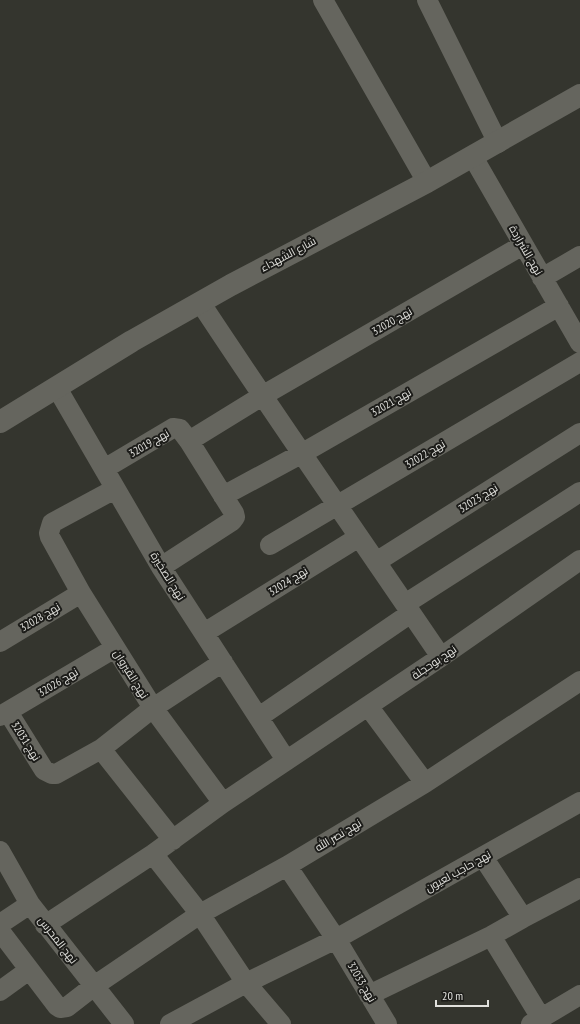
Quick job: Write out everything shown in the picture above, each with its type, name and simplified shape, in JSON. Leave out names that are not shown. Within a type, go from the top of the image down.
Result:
[{"type":"street","points":[[323,0],[427,182]]},
{"type":"street","points":[[427,0],[498,143]]},
{"type":"street","name":"شارع الشهداء","points":[[0,422],[200,302],[473,157],[580,95]]},
{"type":"street","name":"نهج الشراردة","points":[[473,157],[580,343]]},
{"type":"street","name":"نهج 32020","points":[[189,441],[262,396],[523,245]]},
{"type":"street","points":[[542,278],[580,256]]},
{"type":"street","points":[[200,302],[301,454],[338,505],[441,657]]},
{"type":"street","name":"نهج 32021","points":[[223,496],[301,454],[559,306]]},
{"type":"street","name":"نهج 32022","points":[[270,545],[580,362]]},
{"type":"street","name":"نهج الصخيرة","points":[[56,388],[162,567],[211,629],[223,662],[286,760]]},
{"type":"street","name":"نهج 32019","points":[[104,469],[174,428],[180,429],[234,513],[235,517],[232,521],[162,567]]},
{"type":"street","name":"نهج 32023","points":[[376,562],[580,433]]},
{"type":"street","name":"نهج القيروان","points":[[115,489],[52,523],[49,533],[50,538],[80,593],[152,708],[223,803]]},
{"type":"street","points":[[259,717],[408,608],[580,492]]},
{"type":"street","name":"نهج 32024","points":[[211,629],[359,537]]},
{"type":"street","name":"نهج بوحجلة","points":[[45,925],[154,854],[223,803],[441,657],[580,560]]},
{"type":"street","name":"نهج 32028","points":[[0,642],[80,593]]},
{"type":"street","name":"نهج 32026","points":[[4,714],[115,648]]},
{"type":"street","points":[[173,840],[101,749],[152,708],[223,662]]},
{"type":"street","name":"نهج نصر الله","points":[[29,970],[60,1008],[67,1007],[94,986],[200,914],[288,866],[425,783],[580,681]]},
{"type":"street","points":[[368,706],[425,783]]},
{"type":"street","name":"نهج 32031","points":[[4,714],[44,770],[52,774],[56,774],[101,749]]},
{"type":"street","name":"نهج حاجب لعيون","points":[[170,1024],[192,1018],[246,983],[336,939],[580,802]]},
{"type":"street","name":"نهج المحرس","points":[[0,851],[30,904],[45,925],[124,1024]]},
{"type":"street","points":[[154,854],[200,914],[246,983],[281,1024]]},
{"type":"street","points":[[483,857],[522,918]]},
{"type":"street","name":"نهج 32033","points":[[288,866],[336,939],[387,1024]]},
{"type":"street","points":[[369,994],[491,936],[580,888]]},
{"type":"street","points":[[0,924],[30,904]]},
{"type":"street","points":[[0,931],[29,970],[0,991]]},
{"type":"street","points":[[491,936],[536,1021],[580,996]]}]
